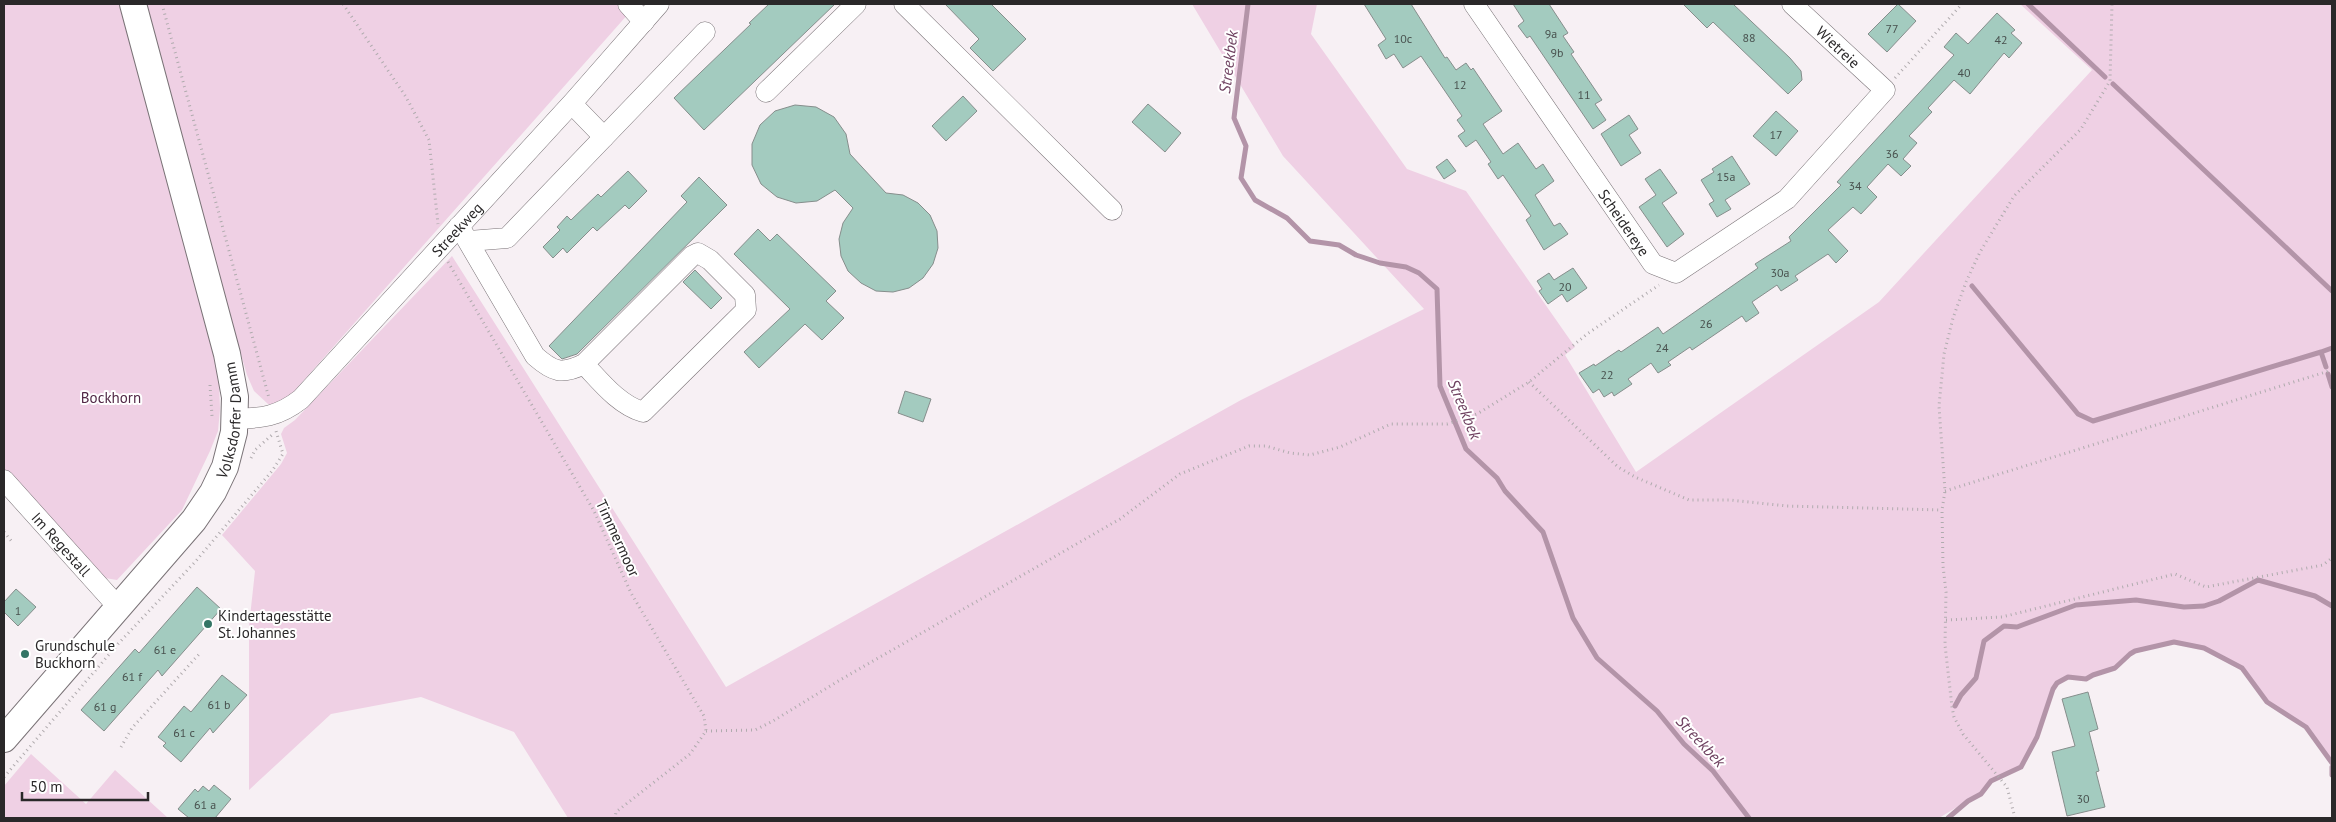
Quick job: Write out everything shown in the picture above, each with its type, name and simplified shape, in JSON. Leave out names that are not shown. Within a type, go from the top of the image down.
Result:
[{"type":"main road","name":"Volksdorfer Damm","points":[[4,739],[194,520],[213,492],[228,457],[224,422],[235,397],[228,354],[134,4]]},
{"type":"street","points":[[628,4],[644,22]]},
{"type":"street","name":"Streekweg","points":[[224,422],[264,418],[290,408],[301,400],[439,247],[464,234],[572,104],[659,4]]},
{"type":"street","points":[[766,92],[856,4]]},
{"type":"street","points":[[904,4],[1112,210]]},
{"type":"street","name":"Scheidereye","points":[[1474,4],[1654,264],[1676,273]]},
{"type":"street","name":"Wietreie","points":[[1792,4],[1885,90]]},
{"type":"street","points":[[464,234],[507,238],[705,32]]},
{"type":"street","points":[[1676,273],[1787,199],[1885,90]]},
{"type":"street","points":[[572,104],[604,137]]},
{"type":"street","points":[[464,234],[535,356],[557,371],[570,371],[584,364],[692,256],[698,254],[710,260],[744,295],[746,310],[643,412],[633,409],[606,388],[584,364]]},
{"type":"street","name":"Im Regestall","points":[[4,480],[119,608]]},
{"type":"path","points":[[342,4],[406,97],[429,140],[439,247]]},
{"type":"path","points":[[1885,90],[1962,4]]},
{"type":"path","points":[[2015,818],[2006,787],[1962,734],[1954,717],[1947,672],[1942,510],[1945,491],[1939,406],[1944,354],[1953,318],[1966,282],[1980,252],[2014,196],[2081,129],[2110,81],[2112,4]]},
{"type":"path","name":"Timmermoor","points":[[439,247],[594,511],[631,593],[704,716],[706,731]]},
{"type":"path","points":[[615,818],[616,812],[690,754],[706,731],[755,730],[773,721],[840,680],[1120,519],[1180,474],[1249,446],[1266,446],[1290,453],[1310,455],[1340,447],[1391,424],[1447,424],[1477,414],[1529,382],[1587,334],[1676,273]]},
{"type":"path","points":[[1945,491],[2332,370]]},
{"type":"path","points":[[211,381],[209,391],[224,422]]},
{"type":"path","points":[[1529,382],[1618,467],[1680,498],[1700,501],[1730,500],[1787,506],[1942,510]]},
{"type":"path","points":[[4,532],[13,543]]},
{"type":"path","points":[[1946,620],[2002,617],[2175,574],[2206,587],[2323,564],[2332,558]]},
{"type":"path","points":[[4,777],[118,644],[195,562]]},
{"type":"path","points":[[121,747],[132,728],[201,652]]},
{"type":"green space","name":"Bockhorn","points":[[4,4],[125,4],[212,343],[219,382],[220,409],[218,431],[210,451],[182,510],[117,580],[99,577],[4,469]]},
{"type":"green space","points":[[142,4],[621,4],[629,13],[289,397],[278,404],[268,404],[254,391],[247,375],[168,103]]},
{"type":"green space","points":[[1192,4],[1317,4],[1311,34],[1407,169],[1466,191],[1575,347],[1565,355],[1636,472],[1879,302],[2092,70],[2020,4],[2332,4],[2332,763],[2306,727],[2267,702],[2242,668],[2204,648],[2174,642],[2135,651],[2115,668],[2086,679],[2068,677],[2057,683],[2053,689],[2037,737],[2021,767],[1991,781],[1985,790],[1939,818],[568,818],[514,732],[421,697],[331,714],[249,790],[249,626],[255,571],[222,535],[281,464],[287,453],[281,434],[284,428],[295,420],[452,256],[726,687],[1241,400],[1424,309],[1283,156]]},
{"type":"green space","points":[[31,754],[86,804],[115,770],[168,818],[4,818],[4,786]]},
{"type":"building","points":[[769,4],[835,4],[704,130],[674,98],[751,24],[749,23]]},
{"type":"building","points":[[945,4],[991,4],[1026,39],[993,71],[970,48],[979,39]]},
{"type":"building","points":[[1364,4],[1411,4],[1445,58],[1447,57],[1456,70],[1466,63],[1471,70],[1473,68],[1502,111],[1483,124],[1503,154],[1518,143],[1536,169],[1543,164],[1554,181],[1535,195],[1554,226],[1560,223],[1568,234],[1544,250],[1526,220],[1531,216],[1503,175],[1498,179],[1488,164],[1491,162],[1476,140],[1466,147],[1458,136],[1465,131],[1457,120],[1462,116],[1421,56],[1403,68],[1394,54],[1386,59],[1378,45],[1386,39]]},
{"type":"building","points":[[1513,4],[1549,4],[1568,33],[1563,36],[1574,52],[1571,54],[1602,100],[1595,104],[1606,120],[1593,129],[1530,36],[1527,38],[1518,26],[1524,21]]},
{"type":"building","points":[[1683,4],[1733,4],[1790,58],[1801,71],[1802,80],[1788,94],[1713,22],[1707,28]]},
{"type":"building","points":[[1898,4],[1916,21],[1887,52],[1868,34]]},
{"type":"building","points":[[1997,13],[2015,30],[2011,33],[2022,43],[2009,58],[2004,53],[1970,94],[1954,80],[1928,108],[1932,112],[1909,136],[1917,143],[1903,159],[1911,166],[1901,176],[1888,164],[1867,187],[1877,197],[1861,214],[1853,207],[1828,230],[1848,251],[1836,263],[1828,254],[1795,276],[1798,280],[1781,291],[1777,285],[1752,302],[1759,313],[1746,322],[1742,316],[1692,350],[1690,347],[1668,362],[1671,365],[1658,373],[1651,363],[1628,379],[1632,384],[1614,396],[1612,392],[1604,397],[1599,389],[1593,393],[1579,373],[1594,364],[1595,366],[1619,350],[1621,352],[1658,327],[1663,334],[1758,268],[1755,264],[1791,241],[1789,237],[1841,185],[1837,182],[1954,55],[1944,47],[1956,33],[1968,44]]},
{"type":"building","points":[[963,96],[977,111],[946,141],[932,126]]},
{"type":"building","points":[[1148,104],[1181,133],[1165,152],[1132,122]]},
{"type":"building","points":[[795,105],[816,107],[834,117],[846,134],[850,154],[886,193],[903,195],[918,203],[930,215],[937,231],[938,248],[933,264],[923,278],[909,288],[893,292],[876,291],[861,283],[848,271],[841,256],[839,239],[843,223],[853,208],[835,190],[817,201],[796,203],[777,197],[761,184],[752,165],[752,144],[760,125],[775,111]]},
{"type":"building","points":[[1776,111],[1798,131],[1776,156],[1753,136]]},
{"type":"building","points":[[1629,115],[1638,129],[1629,135],[1641,153],[1621,166],[1601,134]]},
{"type":"building","points":[[1732,156],[1750,184],[1725,200],[1731,209],[1717,217],[1709,204],[1714,201],[1701,180],[1714,172],[1712,169]]},
{"type":"building","points":[[1447,159],[1456,171],[1444,179],[1436,167]]},
{"type":"building","points":[[1660,169],[1677,193],[1662,203],[1684,234],[1667,247],[1639,207],[1656,195],[1645,179]]},
{"type":"building","points":[[628,171],[647,191],[629,209],[625,205],[597,231],[593,227],[567,253],[563,248],[553,258],[543,247],[560,230],[557,227],[567,216],[571,220],[598,194],[601,197]]},
{"type":"building","points":[[699,177],[727,205],[577,354],[562,359],[549,346],[687,202],[681,196]]},
{"type":"building","points":[[758,229],[770,241],[777,234],[836,291],[826,301],[844,318],[822,340],[805,324],[759,368],[744,352],[790,309],[734,254]]},
{"type":"building","points":[[1573,268],[1587,288],[1567,302],[1562,294],[1548,304],[1539,291],[1542,289],[1537,281],[1549,273],[1554,280]]},
{"type":"building","points":[[695,270],[722,298],[711,309],[683,282]]},
{"type":"building","points":[[905,391],[931,399],[923,422],[898,413]]},
{"type":"building","points":[[197,587],[221,609],[162,676],[158,670],[104,731],[81,710],[135,649],[139,653]]},
{"type":"building","points":[[16,589],[36,607],[18,626],[4,612],[4,602]]},
{"type":"building","points":[[222,675],[247,695],[213,733],[210,728],[181,762],[163,746],[166,743],[158,737],[184,706],[191,712]]},
{"type":"building","points":[[2088,692],[2098,729],[2089,732],[2099,771],[2096,772],[2105,807],[2067,816],[2052,752],[2075,746],[2062,699]]},
{"type":"building","points":[[214,785],[231,799],[215,818],[189,818],[178,809],[195,789],[198,792],[203,786],[209,791]]},
{"type":"waterway","name":"Streekbek","points":[[1248,4],[1234,118],[1246,146],[1241,178],[1255,200],[1287,218],[1310,241],[1339,245],[1356,255],[1380,263],[1406,267],[1419,273],[1437,289],[1440,386],[1466,449],[1497,478],[1505,491],[1543,532],[1573,618],[1597,658],[1657,711],[1684,744],[1713,771],[1749,818]]},
{"type":"waterway","points":[[2028,4],[2105,77]]},
{"type":"waterway","points":[[2113,84],[2332,291]]},
{"type":"waterway","points":[[1972,286],[2078,414],[2093,421],[2321,352],[2326,367]]},
{"type":"waterway","points":[[2321,352],[2332,348]]},
{"type":"waterway","points":[[2328,374],[2332,387]]},
{"type":"waterway","points":[[1955,706],[1961,695],[1976,678],[1984,641],[2004,626],[2017,627],[2076,605],[2136,600],[2184,607],[2204,606],[2219,601],[2258,580],[2315,596],[2332,606]]},
{"type":"waterway","name":"Streekbek","points":[[1948,818],[1968,801],[1981,794],[1991,781],[2021,767],[2037,737],[2053,689],[2057,683],[2068,677],[2086,679],[2115,668],[2135,651],[2174,642],[2204,648],[2242,668],[2267,702],[2306,727],[2332,763]]},
{"type":"waterway","name":"Streekbek","points":[[2332,767],[2332,775]]},
{"type":"place","name":"Kindertagesstätte St. Johannes","points":[[208,624]]},
{"type":"place","name":"Grundschule Buckhorn","points":[[25,654]]}]
